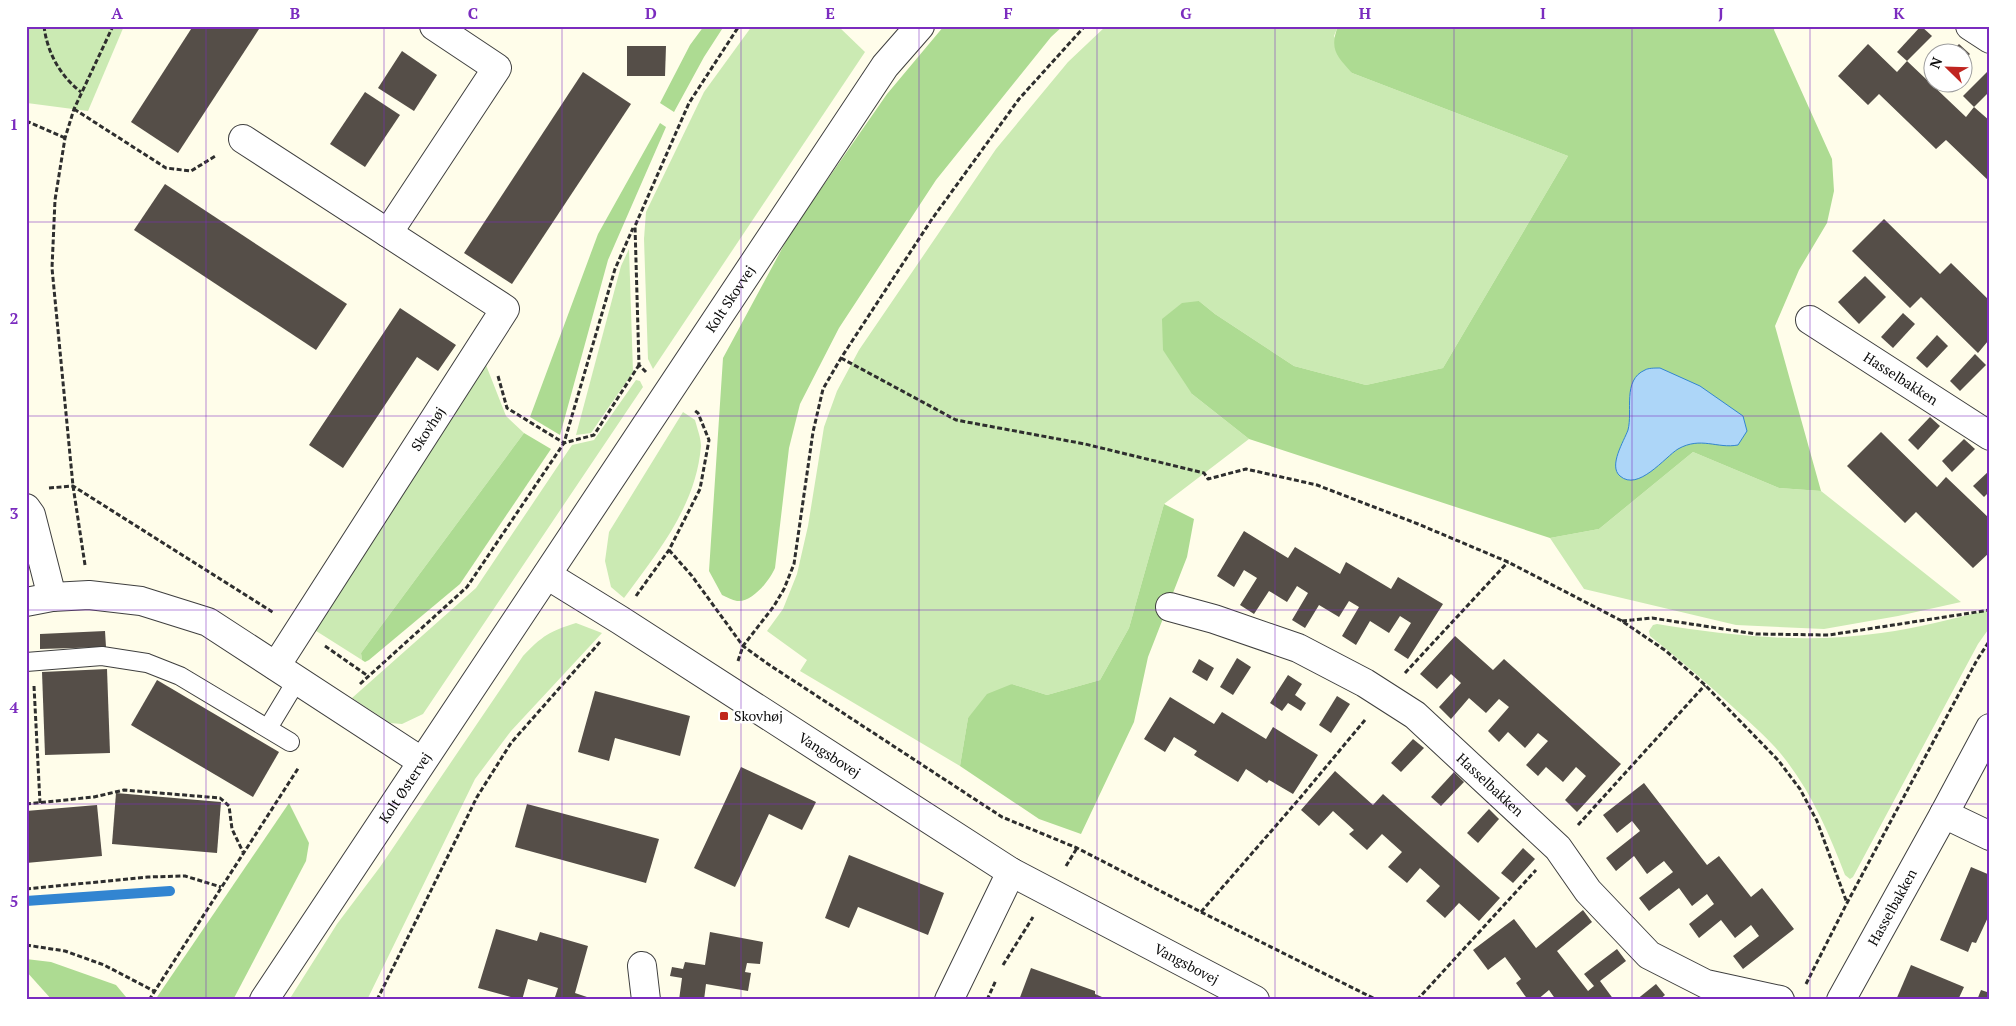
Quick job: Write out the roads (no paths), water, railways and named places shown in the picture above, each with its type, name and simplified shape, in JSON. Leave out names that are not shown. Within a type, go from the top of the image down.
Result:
[{"type":"street","points":[[388,233],[496,68],[434,26]]},
{"type":"street","name":"Kolt Skovvej","points":[[547,575],[885,66],[920,26]]},
{"type":"street","points":[[1970,26],[1990,39]]},
{"type":"street","name":"Skovhøj","points":[[243,139],[505,309],[300,629],[286,673]]},
{"type":"street","name":"Hasselbakken","points":[[1810,320],[1990,436]]},
{"type":"street","points":[[26,508],[31,515],[39,599],[89,595],[141,602],[208,622],[421,760]]},
{"type":"street","name":"Vangsbovej","points":[[547,575],[1011,872],[1255,1000]]},
{"type":"street","name":"Kolt Østervej","points":[[264,1000],[421,760],[547,575]]},
{"type":"street","name":"Hasselbakken","points":[[1170,607],[1214,619],[1298,648],[1364,683],[1415,715],[1558,848],[1588,891],[1649,955],[1706,984],[1791,995]]},
{"type":"street","name":"Hasselbakken","points":[[1841,1000],[1990,728]]},
{"type":"street","points":[[1944,814],[1990,836]]},
{"type":"street","points":[[949,1000],[1011,872]]},
{"type":"street","points":[[642,966],[646,1000]]},
{"type":"lane","points":[[30,661],[102,656],[146,663],[180,676],[290,742]]},
{"type":"lane","points":[[268,728],[286,673]]},
{"type":"water","points":[[1660,368],[1700,386],[1743,416],[1747,431],[1738,445],[1694,443],[1686,445],[1678,449],[1643,477],[1627,480],[1617,472],[1616,460],[1628,430],[1633,381],[1645,370]]},
{"type":"waterway","points":[[26,901],[170,891]]},
{"type":"place","name":"Skovhøj","points":[[724,716]]}]
